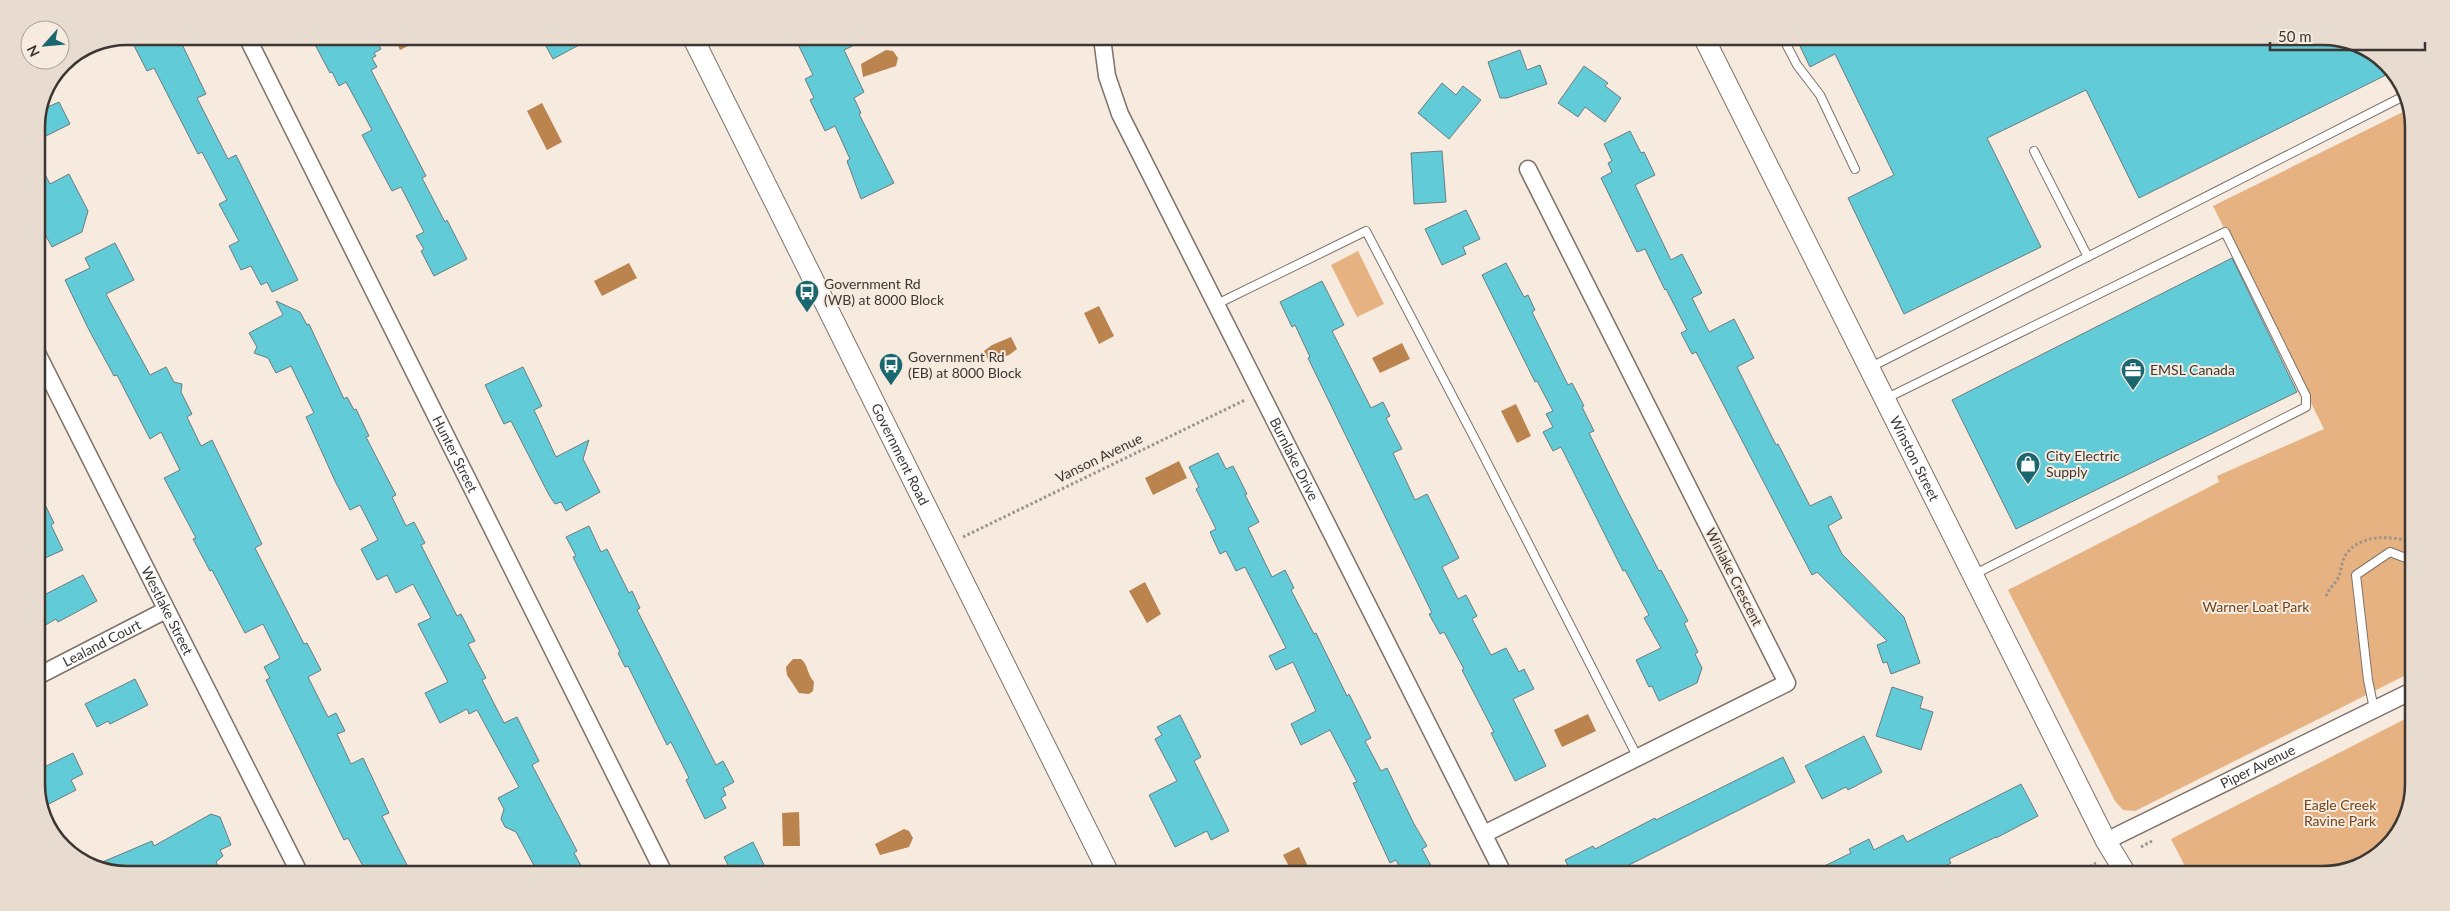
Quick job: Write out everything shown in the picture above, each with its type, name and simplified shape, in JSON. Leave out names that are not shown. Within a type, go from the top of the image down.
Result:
[{"type":"street","name":"Hunter Street","points":[[251,45],[661,866]]},
{"type":"street","name":"Government Road","points":[[696,45],[1105,866]]},
{"type":"street","name":"Burnlake Drive","points":[[1103,45],[1107,76],[1120,114],[1500,866]]},
{"type":"street","name":"Winston Street","points":[[1708,45],[1973,575],[2104,850],[2119,866]]},
{"type":"street","name":"Winlake Crescent","points":[[1484,834],[1788,684],[1528,169]]},
{"type":"street","name":"Westlake Street","points":[[45,369],[296,866]]},
{"type":"street","name":"Lealand Court","points":[[45,672],[166,610]]},
{"type":"street","name":"Piper Avenue","points":[[2104,850],[2405,694]]},
{"type":"lane","points":[[1787,45],[1797,65],[1820,95],[1856,168]]},
{"type":"lane","points":[[1869,368],[2400,98]]},
{"type":"lane","points":[[2034,151],[2088,257]]},
{"type":"lane","points":[[1217,304],[1366,231],[1474,436],[1638,758]]},
{"type":"lane","points":[[1884,399],[2225,232],[2242,264],[2306,396],[2306,407],[1973,575]]},
{"type":"lane","points":[[2374,709],[2368,680],[2356,575],[2390,552],[2405,558]]},
{"type":"path","name":"Vanson Avenue","points":[[946,544],[1261,392]]},
{"type":"path","points":[[2086,866],[2104,850]]},
{"type":"green space","name":"Warner Loat Park","points":[[2403,112],[2405,122],[2405,676],[2135,811],[2123,810],[2115,801],[2008,590],[2219,482],[2217,476],[2324,429],[2213,206]]},
{"type":"green space","points":[[1358,251],[1384,304],[1357,317],[1331,265]]},
{"type":"green space","name":"Eagle Creek Ravine Park","points":[[2405,719],[2405,784],[2401,810],[2388,834],[2377,846],[2359,858],[2349,862],[2323,866],[2185,866],[2171,839]]},
{"type":"green space","points":[[2116,862],[2118,866],[2107,866]]},
{"type":"shaded area","points":[[398,45],[410,45],[400,50]]},
{"type":"shaded area","points":[[886,50],[893,51],[898,58],[896,66],[863,77],[861,64]]},
{"type":"shaded area","points":[[542,103],[562,142],[547,150],[527,111]]},
{"type":"shaded area","points":[[629,263],[637,278],[602,296],[594,281]]},
{"type":"shaded area","points":[[1099,306],[1114,336],[1099,344],[1084,313]]},
{"type":"shaded area","points":[[1011,337],[1017,349],[1009,355],[989,362],[984,351],[992,345]]},
{"type":"shaded area","points":[[1402,343],[1410,359],[1380,373],[1372,358]]},
{"type":"shaded area","points":[[1516,404],[1531,436],[1517,443],[1501,411]]},
{"type":"shaded area","points":[[1179,461],[1187,478],[1153,495],[1145,478]]},
{"type":"shaded area","points":[[1145,582],[1161,614],[1147,623],[1129,591]]},
{"type":"shaded area","points":[[793,659],[801,659],[804,662],[814,682],[813,691],[809,694],[799,693],[787,675],[786,667]]},
{"type":"shaded area","points":[[1588,714],[1596,731],[1562,747],[1554,730]]},
{"type":"shaded area","points":[[799,812],[800,846],[783,846],[782,813]]},
{"type":"shaded area","points":[[904,829],[909,831],[913,838],[909,847],[880,855],[875,844]]},
{"type":"shaded area","points":[[1299,847],[1308,866],[1289,866],[1283,855]]},
{"type":"building","points":[[134,45],[182,45],[206,94],[197,98],[228,159],[236,155],[298,280],[272,292],[267,282],[261,285],[251,266],[241,270],[229,246],[239,241],[219,204],[227,200],[202,152],[198,154],[154,68],[147,71]]},
{"type":"building","points":[[315,45],[379,45],[381,49],[374,53],[376,56],[372,58],[377,67],[371,70],[426,176],[422,178],[467,259],[434,276],[421,251],[424,249],[416,236],[424,232],[401,187],[392,191],[362,135],[372,130],[346,82],[339,86],[332,72],[330,73]]},
{"type":"building","points":[[545,45],[579,45],[553,59]]},
{"type":"building","points":[[798,45],[854,45],[844,50],[864,92],[854,98],[861,113],[859,114],[894,183],[861,199],[847,161],[850,159],[835,126],[825,131],[810,100],[814,98],[805,79],[813,75]]},
{"type":"building","points":[[1799,45],[2323,45],[2349,49],[2359,53],[2369,59],[2386,75],[2139,198],[2086,90],[1987,138],[2041,247],[1904,314],[1848,198],[1894,175],[1835,54],[1810,67]]},
{"type":"building","points":[[1520,50],[1527,70],[1540,65],[1547,84],[1507,98],[1500,98],[1488,62]]},
{"type":"building","points":[[1584,66],[1608,83],[1605,86],[1621,98],[1605,122],[1585,107],[1578,117],[1558,103]]},
{"type":"building","points":[[1442,83],[1456,95],[1463,86],[1481,100],[1449,139],[1418,113]]},
{"type":"building","points":[[59,102],[70,124],[45,136],[45,127],[48,107]]},
{"type":"building","points":[[1630,131],[1641,153],[1644,152],[1655,175],[1635,185],[1671,260],[1682,254],[1702,293],[1692,298],[1709,332],[1734,319],[1754,358],[1737,367],[1776,445],[1778,444],[1810,506],[1831,496],[1842,518],[1828,526],[1842,554],[1904,617],[1920,663],[1891,674],[1887,662],[1883,663],[1877,645],[1887,641],[1817,572],[1812,575],[1696,352],[1692,354],[1681,333],[1687,330],[1645,249],[1637,252],[1601,178],[1612,172],[1608,163],[1612,161],[1604,144]]},
{"type":"building","points":[[1442,151],[1446,202],[1414,204],[1411,153]]},
{"type":"building","points":[[45,174],[50,184],[69,174],[88,211],[82,232],[52,247],[45,234]]},
{"type":"building","points":[[1466,210],[1480,239],[1463,247],[1466,254],[1442,265],[1425,229]]},
{"type":"building","points":[[115,243],[134,280],[106,294],[150,375],[166,367],[174,382],[182,384],[181,392],[192,414],[187,417],[201,446],[212,440],[262,544],[255,548],[304,644],[307,643],[321,670],[308,677],[328,717],[336,713],[345,731],[337,734],[351,764],[363,758],[389,813],[382,816],[407,866],[363,866],[348,838],[344,840],[266,680],[270,678],[264,667],[280,658],[263,624],[245,633],[212,570],[210,571],[193,539],[196,538],[164,478],[180,470],[161,432],[150,439],[117,375],[114,376],[88,328],[65,280],[90,268],[85,258]]},
{"type":"building","points":[[2232,258],[2297,392],[2016,529],[1952,400]]},
{"type":"building","points":[[1506,263],[1524,297],[1528,295],[1535,310],[1532,312],[1568,385],[1572,383],[1584,406],[1582,407],[1594,431],[1589,433],[1659,571],[1661,570],[1688,621],[1684,623],[1698,652],[1695,654],[1702,668],[1697,683],[1659,701],[1652,686],[1649,687],[1636,660],[1661,648],[1644,618],[1649,615],[1625,570],[1623,571],[1561,447],[1553,451],[1543,432],[1553,427],[1546,414],[1553,411],[1537,381],[1535,382],[1482,275]]},
{"type":"building","points":[[1322,281],[1344,325],[1332,331],[1371,408],[1383,402],[1390,416],[1386,418],[1402,449],[1393,453],[1415,500],[1427,494],[1459,558],[1442,567],[1458,599],[1466,595],[1477,616],[1472,619],[1491,655],[1506,648],[1519,672],[1524,669],[1534,689],[1513,699],[1546,766],[1515,781],[1491,733],[1494,732],[1462,670],[1464,669],[1444,632],[1440,634],[1429,614],[1432,613],[1308,358],[1310,357],[1295,325],[1292,327],[1280,302]]},
{"type":"building","points":[[276,301],[300,312],[307,325],[309,324],[344,399],[347,397],[354,410],[356,409],[369,436],[366,437],[396,495],[392,497],[406,526],[414,522],[425,543],[421,545],[457,616],[461,614],[475,641],[468,644],[486,678],[482,680],[504,723],[517,717],[539,761],[532,765],[577,851],[574,853],[581,866],[534,866],[516,832],[505,827],[501,819],[504,809],[498,798],[519,787],[477,710],[469,714],[467,709],[440,723],[425,693],[448,682],[418,624],[431,618],[413,584],[396,593],[387,575],[377,580],[361,549],[378,540],[360,505],[350,510],[335,481],[306,417],[314,413],[291,366],[276,373],[268,358],[254,353],[257,347],[249,333],[283,315]]},
{"type":"building","points":[[523,367],[542,406],[534,410],[556,457],[589,440],[583,459],[600,492],[566,511],[561,502],[555,504],[549,495],[511,421],[504,424],[485,385]]},
{"type":"building","points":[[1218,453],[1226,469],[1233,466],[1259,522],[1248,528],[1272,577],[1285,570],[1294,588],[1291,590],[1314,634],[1316,633],[1347,696],[1349,694],[1371,738],[1365,741],[1381,771],[1387,768],[1414,824],[1427,846],[1422,849],[1431,866],[1399,866],[1396,860],[1390,863],[1353,783],[1357,782],[1330,730],[1301,745],[1291,724],[1316,711],[1293,662],[1276,670],[1269,656],[1286,648],[1245,567],[1236,571],[1226,551],[1220,554],[1210,532],[1216,529],[1196,489],[1199,487],[1189,467]]},
{"type":"building","points":[[45,504],[54,523],[51,525],[63,550],[45,558]]},
{"type":"building","points":[[589,526],[601,552],[607,549],[629,593],[632,591],[640,608],[637,610],[716,765],[723,761],[734,782],[723,788],[726,795],[721,798],[726,808],[705,819],[686,780],[689,778],[671,742],[667,745],[628,666],[625,667],[618,653],[620,652],[573,557],[576,556],[566,537]]},
{"type":"building","points":[[83,575],[97,601],[58,622],[56,619],[45,625],[45,594]]},
{"type":"building","points":[[135,679],[148,705],[110,724],[108,721],[97,727],[85,704]]},
{"type":"building","points":[[1892,687],[1923,697],[1920,708],[1933,712],[1921,750],[1876,736]]},
{"type":"building","points":[[1180,715],[1201,757],[1194,761],[1229,831],[1211,840],[1207,831],[1175,847],[1149,795],[1177,781],[1155,739],[1162,735],[1157,727]]},
{"type":"building","points":[[1864,736],[1882,772],[1848,790],[1846,787],[1822,799],[1805,766]]},
{"type":"building","points":[[73,753],[83,774],[71,780],[76,790],[48,804],[45,789],[45,767]]},
{"type":"building","points":[[1783,757],[1795,782],[1627,866],[1568,866],[1565,860],[1593,846],[1595,849],[1655,818],[1656,820]]},
{"type":"building","points":[[2021,784],[2038,816],[1996,838],[1949,859],[1951,863],[1945,866],[1824,866],[1851,853],[1849,849],[1869,839],[1874,850],[1903,835],[1907,842]]},
{"type":"building","points":[[211,814],[220,817],[231,845],[220,850],[223,856],[216,862],[218,866],[127,866],[102,862],[152,841],[154,846]]},
{"type":"building","points":[[753,842],[765,866],[728,866],[724,857]]},
{"type":"place","name":"Government Rd (WB) at 8000 Block","points":[[807,313]]},
{"type":"place","name":"Government Rd (EB) at 8000 Block","points":[[891,386]]},
{"type":"place","name":"EMSL Canada","points":[[2133,391]]},
{"type":"place","name":"City Electric Supply","points":[[2028,485]]}]
